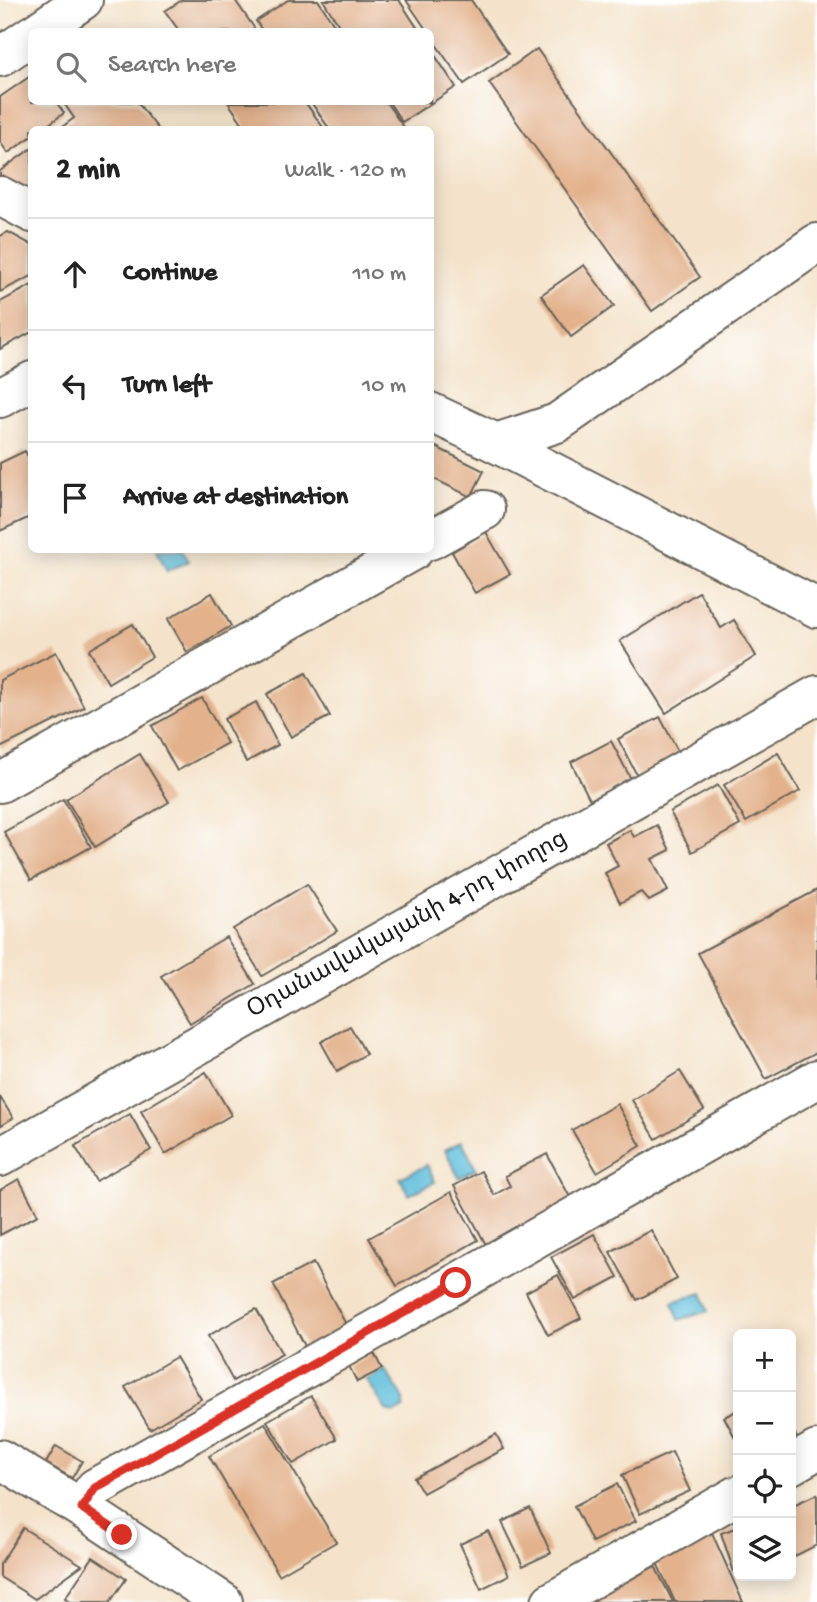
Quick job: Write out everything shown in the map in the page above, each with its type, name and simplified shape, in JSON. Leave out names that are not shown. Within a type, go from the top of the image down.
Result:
[{"type":"street","points":[[43,28],[83,0]]},
{"type":"street","points":[[0,57],[28,38]]},
{"type":"street","points":[[0,197],[28,211]]},
{"type":"street","points":[[496,443],[557,423],[817,243]]},
{"type":"street","points":[[0,398],[28,383]]},
{"type":"street","points":[[434,414],[817,608]]},
{"type":"street","points":[[434,538],[485,510]]},
{"type":"street","points":[[0,783],[409,553]]},
{"type":"street","name":"Օդանավակայանի 4-րդ փողոց","points":[[0,1157],[817,695]]},
{"type":"street","points":[[82,1508],[95,1488],[817,1079]]},
{"type":"street","points":[[796,1462],[817,1450]]},
{"type":"street","points":[[0,1459],[82,1508],[223,1602]]},
{"type":"street","points":[[551,1602],[733,1498]]},
{"type":"water","points":[[158,553],[185,553],[189,561],[167,571]]},
{"type":"water","points":[[462,1141],[476,1169],[459,1178],[445,1150]]},
{"type":"water","points":[[427,1165],[435,1182],[409,1195],[400,1178]]},
{"type":"water","points":[[702,1293],[708,1311],[679,1320],[673,1302]]},
{"type":"water","points":[[385,1370],[404,1399],[404,1408],[394,1413],[386,1410],[367,1380]]},
{"type":"building","points":[[182,0],[235,0],[254,28],[177,28],[165,11]]},
{"type":"building","points":[[288,0],[318,0],[336,28],[260,28],[256,21]]},
{"type":"building","points":[[323,0],[399,0],[417,28],[340,28]]},
{"type":"building","points":[[406,0],[471,0],[508,54],[464,84],[434,42],[434,28],[425,28]]},
{"type":"building","points":[[537,49],[700,277],[652,311],[489,83]]},
{"type":"building","points":[[434,54],[456,87],[434,101]]},
{"type":"building","points":[[28,78],[28,105],[58,105],[64,113],[46,126],[28,126],[28,139],[8,153],[0,142],[0,97]]},
{"type":"building","points":[[65,105],[139,105],[156,126],[63,126],[74,118]]},
{"type":"building","points":[[230,105],[307,105],[322,126],[244,126]]},
{"type":"building","points":[[313,105],[388,105],[403,126],[327,126]]},
{"type":"building","points":[[391,105],[428,105],[402,122]]},
{"type":"building","points":[[28,151],[28,200],[0,186],[0,171]]},
{"type":"building","points":[[8,232],[28,243],[28,278],[0,292],[0,236]]},
{"type":"building","points":[[584,265],[614,306],[571,337],[541,295]]},
{"type":"building","points":[[28,287],[28,334],[0,349],[0,302]]},
{"type":"building","points":[[434,446],[484,471],[471,497],[434,479]]},
{"type":"building","points":[[25,451],[28,457],[28,518],[0,531],[0,463]]},
{"type":"building","points":[[486,532],[510,574],[475,593],[452,552]]},
{"type":"building","points":[[699,592],[721,628],[734,620],[756,656],[666,713],[620,641]]},
{"type":"building","points":[[212,593],[231,626],[187,652],[168,619]]},
{"type":"building","points":[[133,624],[152,657],[108,683],[89,650]]},
{"type":"building","points":[[56,652],[84,707],[0,748],[0,680]]},
{"type":"building","points":[[306,673],[330,716],[291,737],[267,694]]},
{"type":"building","points":[[202,698],[227,743],[177,771],[152,726]]},
{"type":"building","points":[[256,702],[278,745],[246,762],[224,719]]},
{"type":"building","points":[[660,717],[682,759],[640,781],[618,739]]},
{"type":"building","points":[[611,741],[631,779],[590,800],[571,762]]},
{"type":"building","points":[[778,753],[800,791],[746,822],[724,785]]},
{"type":"building","points":[[140,754],[169,802],[95,847],[66,799]]},
{"type":"building","points":[[718,785],[740,825],[692,852],[670,812]]},
{"type":"building","points":[[63,799],[91,847],[31,880],[4,832]]},
{"type":"building","points":[[657,825],[670,850],[652,859],[668,891],[649,901],[641,892],[620,903],[605,873],[618,866],[606,843],[630,830],[634,837]]},
{"type":"building","points":[[307,884],[337,931],[262,976],[233,929]]},
{"type":"building","points":[[817,890],[817,1052],[766,1079],[698,953]]},
{"type":"building","points":[[226,937],[255,984],[190,1023],[161,976]]},
{"type":"building","points":[[350,1026],[366,1054],[337,1071],[321,1042]]},
{"type":"building","points":[[680,1071],[704,1110],[656,1139],[632,1100]]},
{"type":"building","points":[[206,1072],[231,1115],[165,1154],[141,1111]]},
{"type":"building","points":[[0,1097],[13,1118],[0,1126]]},
{"type":"building","points":[[617,1104],[641,1146],[597,1172],[572,1130]]},
{"type":"building","points":[[130,1114],[151,1150],[96,1181],[75,1146]]},
{"type":"building","points":[[547,1154],[572,1201],[490,1252],[454,1186],[481,1171],[494,1195],[510,1186],[505,1176]]},
{"type":"building","points":[[19,1179],[38,1215],[0,1235],[0,1190]]},
{"type":"building","points":[[451,1192],[478,1240],[397,1286],[369,1238]]},
{"type":"building","points":[[651,1230],[677,1279],[637,1300],[610,1252]]},
{"type":"building","points":[[594,1234],[618,1277],[575,1300],[551,1257]]},
{"type":"building","points":[[313,1263],[349,1330],[308,1352],[273,1284]]},
{"type":"building","points":[[558,1275],[581,1318],[548,1335],[526,1292]]},
{"type":"building","points":[[256,1309],[282,1354],[233,1381],[208,1336]]},
{"type":"building","points":[[374,1353],[382,1369],[357,1382],[349,1366]]},
{"type":"building","points":[[176,1357],[201,1399],[150,1429],[125,1387]]},
{"type":"building","points":[[311,1396],[337,1439],[293,1464],[267,1421]]},
{"type":"building","points":[[733,1412],[733,1434],[724,1417]]},
{"type":"building","points":[[265,1423],[336,1542],[279,1575],[209,1456]]},
{"type":"building","points":[[496,1434],[504,1449],[423,1493],[414,1478]]},
{"type":"building","points":[[56,1446],[82,1461],[72,1478],[46,1463]]},
{"type":"building","points":[[672,1452],[690,1491],[640,1514],[622,1475]]},
{"type":"building","points":[[617,1484],[636,1521],[592,1542],[574,1506]]},
{"type":"building","points":[[817,1494],[817,1545],[796,1556],[796,1518],[796,1504]]},
{"type":"building","points":[[530,1508],[551,1553],[523,1566],[502,1522]]},
{"type":"building","points":[[23,1528],[82,1565],[35,1599],[0,1577],[0,1564]]},
{"type":"building","points":[[733,1529],[733,1569],[721,1533]]},
{"type":"building","points":[[488,1531],[509,1575],[481,1589],[460,1544]]},
{"type":"building","points":[[711,1531],[743,1602],[675,1602],[657,1563]]},
{"type":"building","points":[[93,1557],[126,1579],[110,1602],[71,1602],[65,1598]]},
{"type":"building","points":[[655,1566],[673,1602],[589,1602]]},
{"type":"route","points":[[122,1535],[82,1508],[95,1488],[456,1283]]}]
